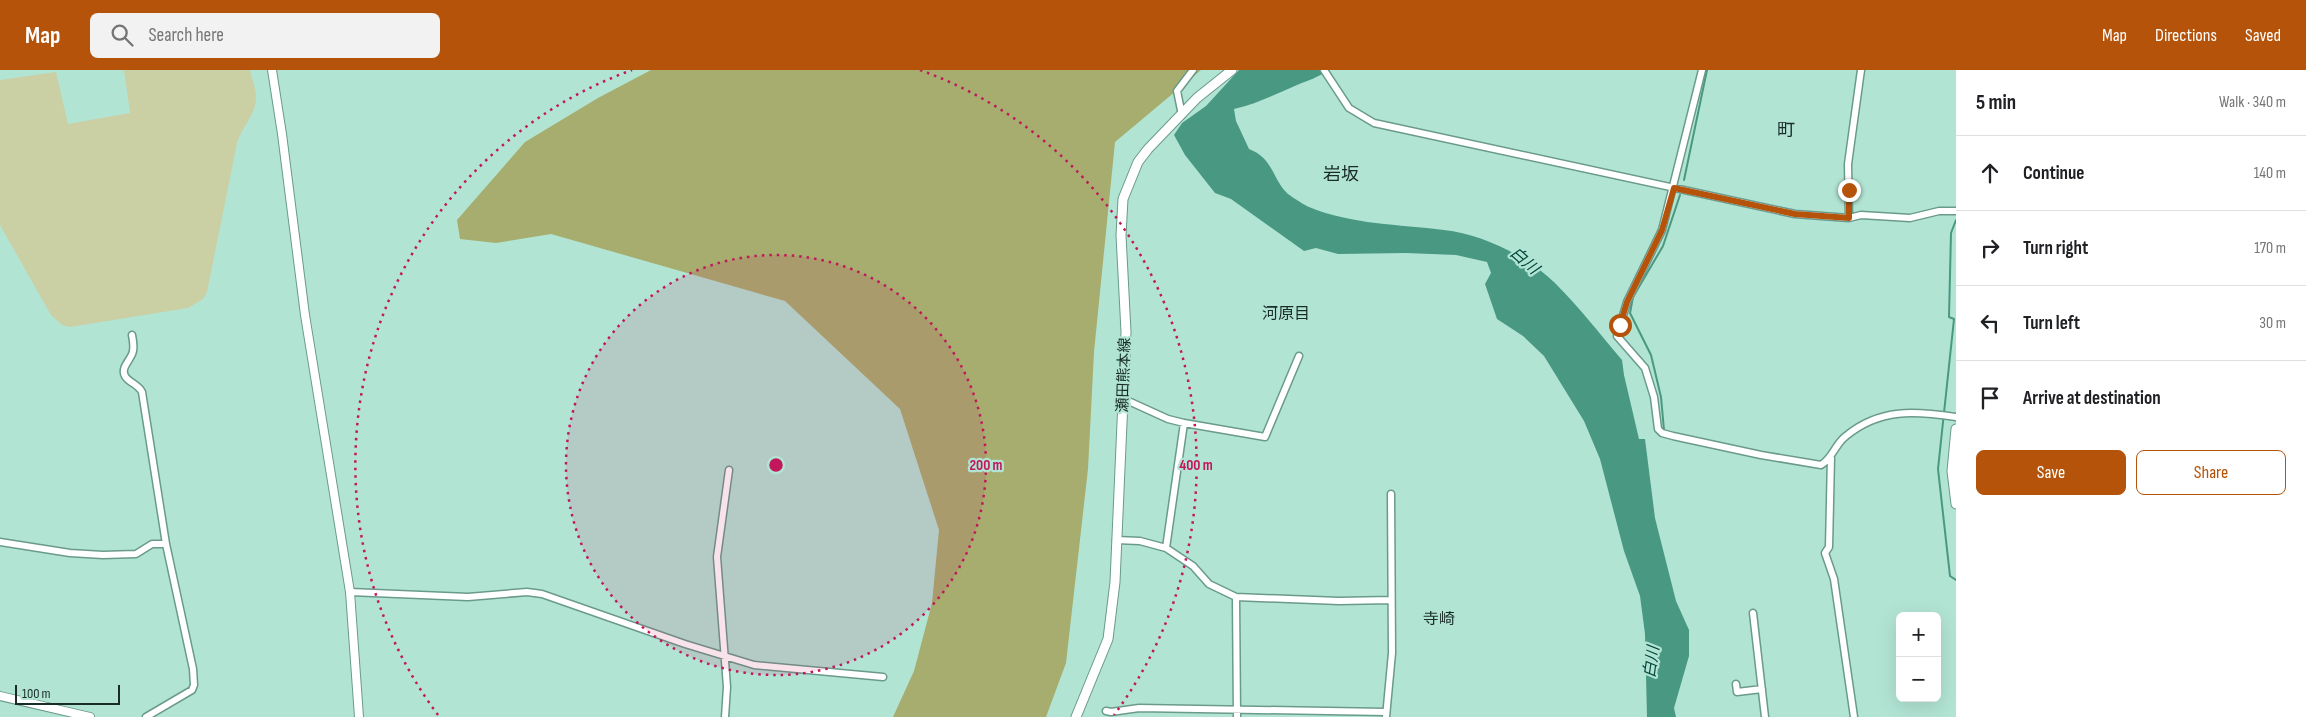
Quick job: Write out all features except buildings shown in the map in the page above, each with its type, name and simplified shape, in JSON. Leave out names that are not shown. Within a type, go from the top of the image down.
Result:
[{"type":"main road","name":"瀬田熊本線","points":[[1076,717],[1108,639],[1115,582],[1126,332],[1121,235],[1123,199],[1138,162],[1197,98],[1232,70]]},
{"type":"main road","points":[[1956,429],[1952,471],[1956,504]]},
{"type":"street","points":[[272,70],[305,315],[350,592],[359,717]]},
{"type":"street","points":[[1182,115],[1177,91],[1193,70]]},
{"type":"street","points":[[1324,70],[1349,108],[1374,123],[1795,214],[1849,218],[1860,215],[1910,218],[1939,211],[1956,211]]},
{"type":"street","points":[[1702,70],[1662,230],[1627,302],[1617,336],[1645,368],[1654,397],[1658,430],[1673,436],[1816,465],[1821,464],[1830,457],[1846,436],[1881,415],[1892,413],[1949,416]]},
{"type":"street","points":[[1849,218],[1848,164],[1860,70]]},
{"type":"street","points":[[132,335],[133,351],[126,363],[124,374],[125,378],[139,386],[142,392],[166,544],[193,669],[194,685],[192,690],[146,717]]},
{"type":"street","points":[[1124,399],[1168,419],[1265,437],[1299,356]]},
{"type":"street","points":[[1166,548],[1184,423]]},
{"type":"street","points":[[1830,457],[1829,547],[1825,553],[1834,579],[1854,717]]},
{"type":"street","points":[[725,717],[727,687],[717,557],[729,470]]},
{"type":"street","points":[[1106,711],[1139,708],[1237,713],[1386,714],[1392,653],[1392,494]]},
{"type":"street","points":[[1116,540],[1140,541],[1166,548],[1193,566],[1209,584],[1236,597],[1339,601],[1391,600]]},
{"type":"street","points":[[0,542],[70,553],[103,555],[136,554],[152,544],[166,544]]},
{"type":"street","points":[[350,592],[468,597],[527,592],[542,594],[725,657],[754,665],[883,677]]},
{"type":"street","points":[[1236,597],[1237,713]]},
{"type":"street","points":[[1753,613],[1765,717]]},
{"type":"street","points":[[1736,684],[1737,692],[1762,689]]},
{"type":"street","points":[[0,696],[90,717]]},
{"type":"shaded area","points":[[124,70],[250,70],[256,98],[254,110],[237,143],[207,292],[203,299],[188,308],[70,327],[62,325],[51,315],[0,225],[0,80],[56,72],[68,124],[130,113]]},
{"type":"shaded area","points":[[651,70],[1201,70],[1115,142],[1094,352],[1088,469],[1066,663],[1046,717],[893,717],[914,671],[932,603],[939,530],[900,409],[785,301],[551,234],[496,243],[460,239],[457,220],[525,142],[598,98]]},
{"type":"water","name":"白川","points":[[1239,70],[1329,70],[1266,98],[1234,109],[1236,121],[1249,149],[1257,153],[1268,163],[1282,187],[1298,201],[1326,213],[1359,221],[1459,232],[1488,241],[1518,255],[1555,283],[1622,360],[1639,439],[1645,439],[1655,518],[1676,601],[1689,630],[1689,656],[1674,708],[1676,717],[1647,717],[1645,634],[1640,596],[1624,551],[1600,459],[1584,421],[1544,356],[1523,336],[1497,319],[1485,284],[1491,273],[1487,262],[1456,255],[1406,253],[1338,254],[1316,248],[1304,251],[1231,199],[1215,193],[1185,155],[1174,135],[1182,123],[1206,106]]},
{"type":"waterway","points":[[1684,180],[1707,70]]},
{"type":"waterway","points":[[1664,430],[1661,397],[1651,355],[1630,313],[1633,297],[1663,246],[1680,195]]},
{"type":"waterway","points":[[1956,220],[1951,233],[1949,317],[1954,319],[1938,469],[1950,576],[1956,580]]},
{"type":"district","name":"町","points":[[1786,130]]},
{"type":"district","name":"岩坂","points":[[1341,174]]},
{"type":"district","name":"河原目","points":[[1286,314]]},
{"type":"district","name":"寺崎","points":[[1439,619]]},
{"type":"route","points":[[1620,325],[1627,302],[1662,230],[1674,188],[1795,214],[1849,218],[1849,190]]}]
